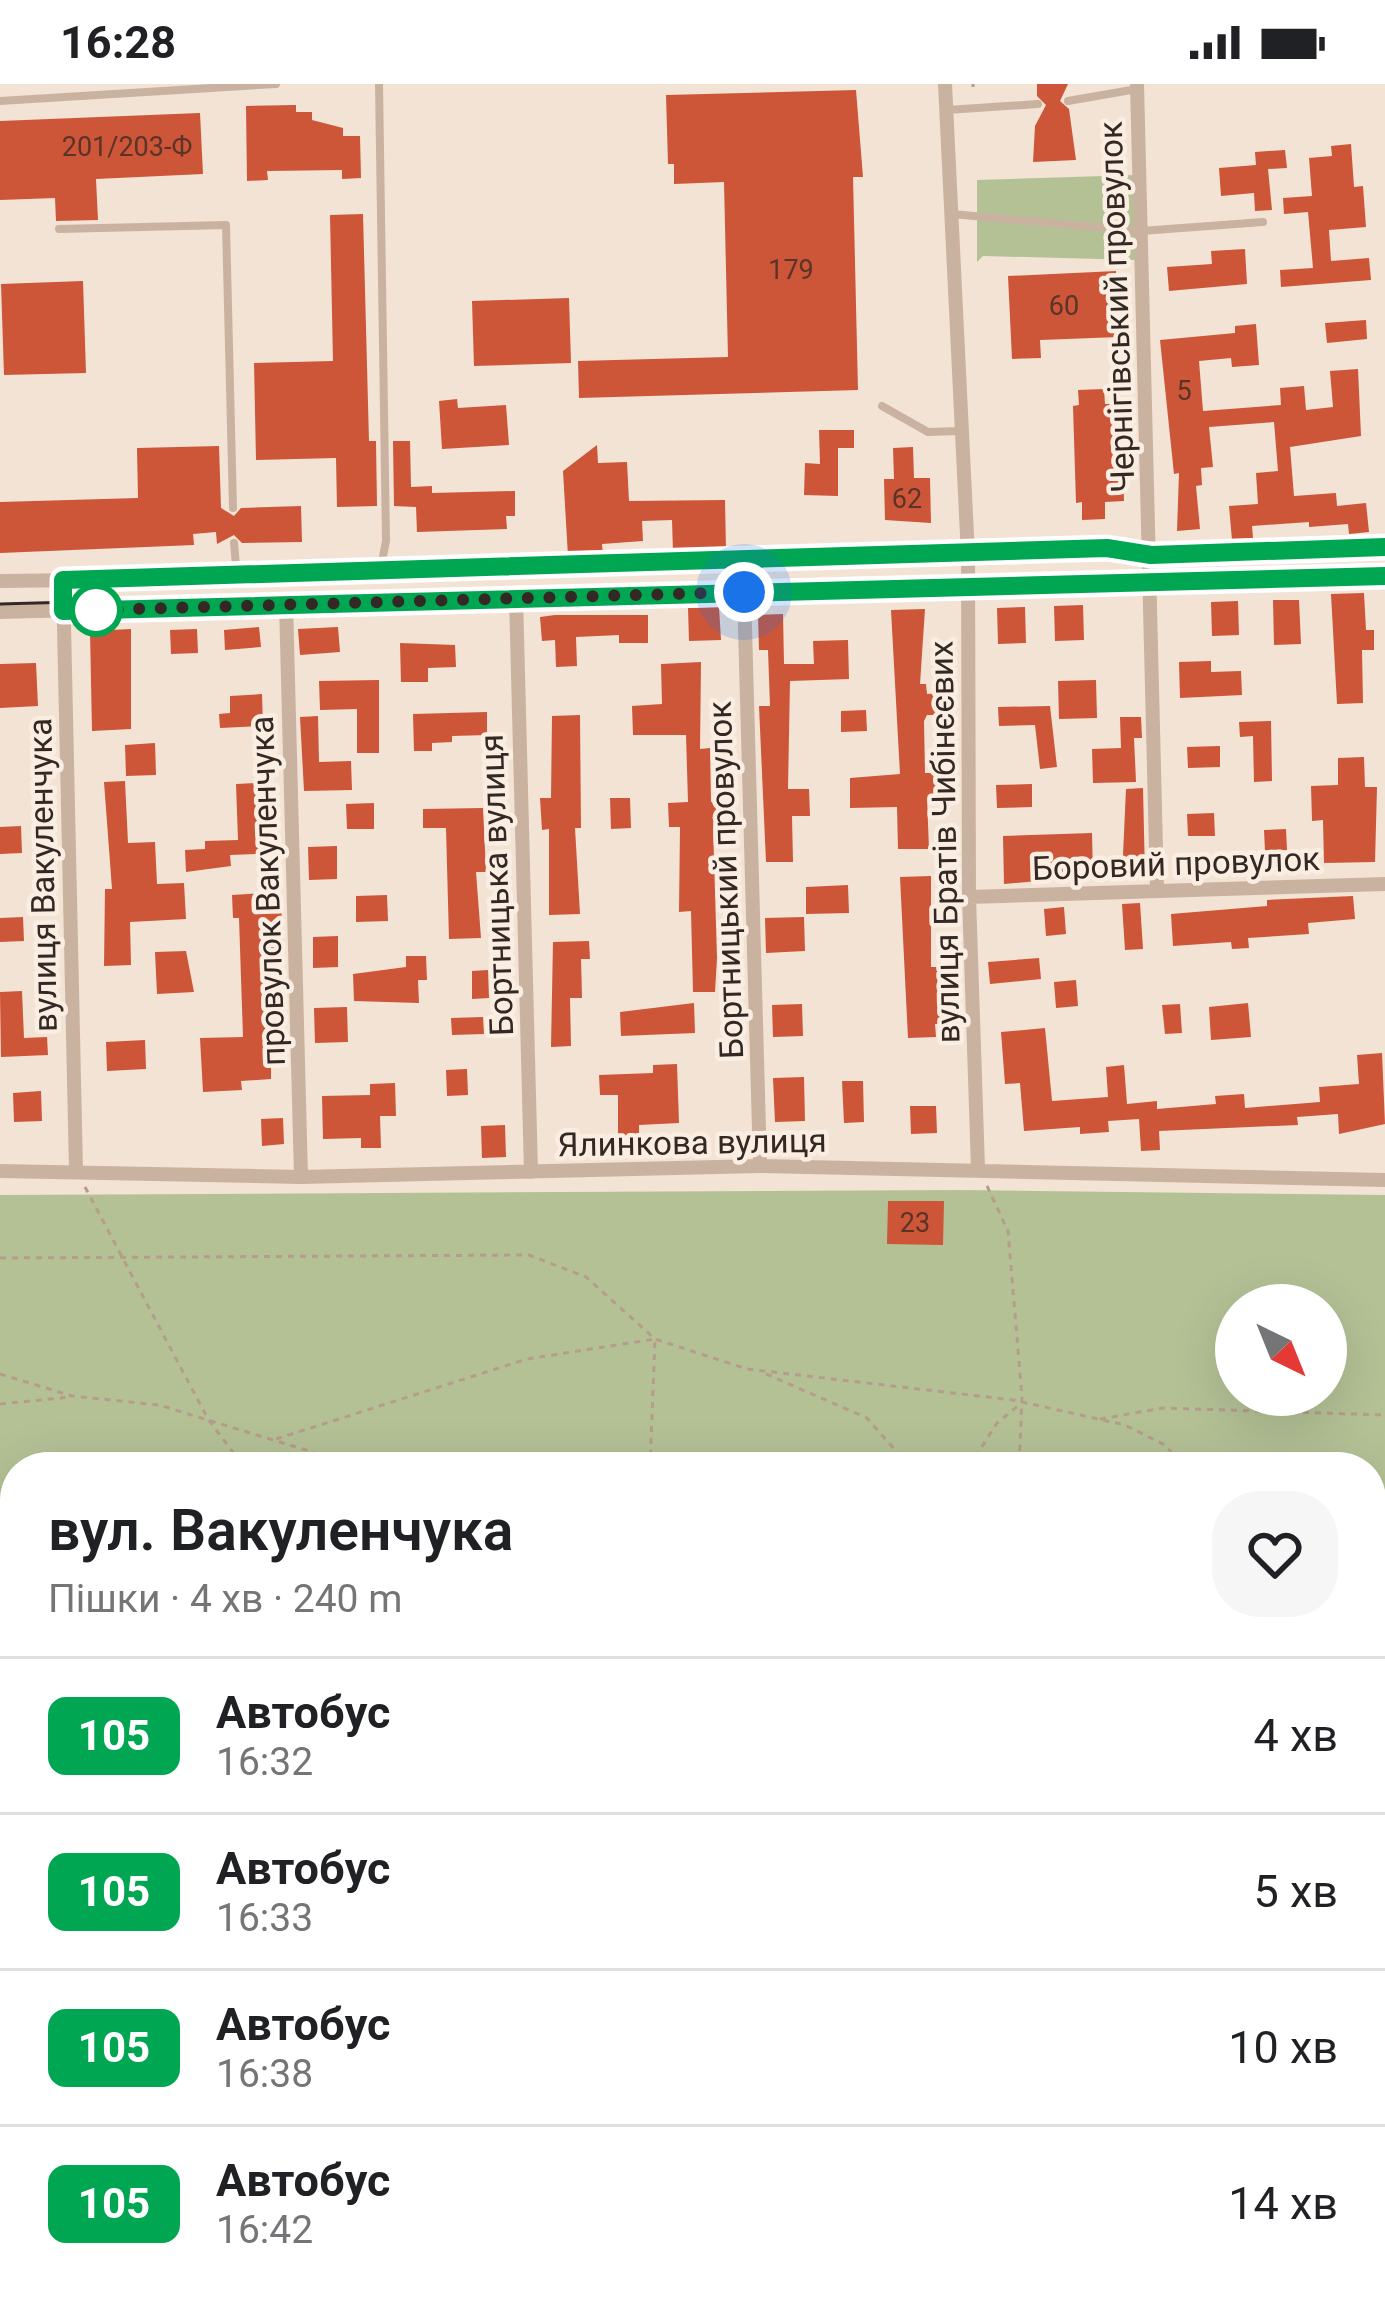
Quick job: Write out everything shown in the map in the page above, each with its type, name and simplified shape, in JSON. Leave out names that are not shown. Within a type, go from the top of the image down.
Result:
[{"type":"street","name":"вулиця Братів Чибінєєвих","points":[[945,84],[968,556],[969,897],[978,1168]]},
{"type":"street","name":"Чернігівський провулок","points":[[1137,87],[1157,889]]},
{"type":"street","points":[[0,581],[237,578],[1107,548],[1151,555],[1385,547]]},
{"type":"street","points":[[0,612],[1385,576]]},
{"type":"street","name":"вулиця Вакуленчука","points":[[63,580],[76,1170]]},
{"type":"street","name":"Бортницький провулок","points":[[744,592],[760,1166]]},
{"type":"street","name":"Бортницька вулиця","points":[[516,597],[531,1172]]},
{"type":"street","name":"провулок Вакуленчука","points":[[286,603],[302,1177]]},
{"type":"street","name":"Боровий провулок","points":[[969,897],[1385,884]]},
{"type":"street","name":"Ялинкова вулиця","points":[[0,1171],[302,1177],[760,1166],[1385,1180]]},
{"type":"lane","points":[[0,101],[276,84]]},
{"type":"lane","points":[[380,84],[386,541],[380,573]]},
{"type":"lane","points":[[1068,101],[1137,87]]},
{"type":"lane","points":[[946,110],[1038,104]]},
{"type":"lane","points":[[951,214],[1141,231],[1263,222]]},
{"type":"lane","points":[[58,229],[226,225],[233,508]]},
{"type":"lane","points":[[883,406],[928,432],[962,430]]},
{"type":"lane","points":[[234,543],[237,578]]},
{"type":"path","points":[[978,1168],[1009,1231],[1022,1402],[1020,1452]]},
{"type":"path","points":[[76,1170],[208,1419],[233,1452]]},
{"type":"path","points":[[0,1258],[530,1255],[586,1277],[655,1339],[759,1371],[867,1418],[897,1452]]},
{"type":"path","points":[[276,1439],[526,1359],[655,1339]]},
{"type":"path","points":[[651,1452],[655,1339]]},
{"type":"path","points":[[759,1371],[1022,1402],[1125,1425],[1171,1452]]},
{"type":"path","points":[[0,1374],[72,1396],[160,1405],[315,1452]]},
{"type":"path","points":[[0,1404],[72,1396]]},
{"type":"path","points":[[979,1452],[998,1423],[1022,1402]]},
{"type":"path","points":[[1098,1420],[1163,1408],[1385,1415]]},
{"type":"green space","points":[[1136,175],[1137,260],[983,256],[977,262],[977,180]]},
{"type":"green space","points":[[961,1190],[1385,1195],[1385,1452],[0,1452],[0,1195]]},
{"type":"building","points":[[1037,84],[1068,84],[1060,101],[1069,109],[1076,160],[1033,162],[1035,126],[1046,105],[1037,96]]},
{"type":"building","points":[[856,90],[863,177],[853,177],[858,390],[579,398],[578,361],[728,357],[724,182],[674,184],[674,164],[668,164],[666,95]]},
{"type":"building","points":[[296,105],[296,112],[312,112],[312,120],[343,128],[343,136],[360,136],[361,178],[342,179],[342,170],[267,171],[268,180],[247,181],[246,106]]},
{"type":"building","points":[[200,113],[203,174],[96,179],[98,220],[56,221],[55,198],[0,200],[0,121]]},
{"type":"building","points":[[1351,144],[1354,187],[1363,186],[1366,227],[1329,230],[1331,261],[1369,258],[1371,280],[1281,287],[1280,270],[1313,268],[1308,212],[1284,214],[1283,198],[1312,196],[1309,158],[1332,156],[1331,146]]},
{"type":"building","points":[[1285,150],[1287,168],[1268,169],[1272,210],[1255,211],[1254,193],[1221,196],[1219,168],[1256,165],[1255,152]]},
{"type":"building","points":[[363,214],[369,441],[376,441],[377,506],[337,507],[336,458],[256,460],[254,363],[333,361],[330,215]]},
{"type":"building","points":[[1245,249],[1247,284],[1169,291],[1167,267],[1212,264],[1211,251]]},
{"type":"building","points":[[1116,271],[1119,337],[1040,340],[1041,358],[1012,359],[1008,276]]},
{"type":"building","points":[[83,281],[86,373],[4,375],[1,284]]},
{"type":"building","points":[[569,298],[571,363],[474,366],[472,301]]},
{"type":"building","points":[[1366,320],[1367,339],[1327,343],[1325,323]]},
{"type":"building","points":[[1256,324],[1259,365],[1232,367],[1231,358],[1199,361],[1203,411],[1281,405],[1280,388],[1304,386],[1306,410],[1333,407],[1330,371],[1358,369],[1361,436],[1290,447],[1294,496],[1336,493],[1337,506],[1366,503],[1369,532],[1349,534],[1348,524],[1309,527],[1309,522],[1252,526],[1253,538],[1232,540],[1229,506],[1258,504],[1256,473],[1278,471],[1274,422],[1209,427],[1213,467],[1201,468],[1202,485],[1196,486],[1200,529],[1177,531],[1179,473],[1174,474],[1160,340],[1235,333],[1235,326]]},
{"type":"building","points":[[1104,389],[1105,404],[1121,404],[1124,501],[1105,502],[1105,519],[1082,520],[1082,502],[1076,503],[1073,406],[1079,405],[1078,390]]},
{"type":"building","points":[[457,399],[458,408],[506,405],[509,445],[442,449],[439,401]]},
{"type":"building","points":[[819,430],[854,430],[854,448],[838,448],[838,496],[804,495],[805,463],[820,464]]},
{"type":"building","points":[[393,441],[410,441],[411,487],[432,486],[432,493],[515,491],[515,516],[506,516],[507,529],[417,532],[416,507],[394,506]]},
{"type":"building","points":[[597,445],[598,463],[627,462],[629,501],[725,500],[726,550],[673,552],[672,520],[642,521],[643,541],[602,544],[603,555],[568,556],[563,471]]},
{"type":"building","points":[[219,446],[221,508],[234,516],[241,508],[301,506],[302,542],[242,543],[234,535],[217,544],[216,532],[193,534],[194,545],[0,553],[0,502],[138,498],[137,448]]},
{"type":"building","points":[[913,447],[914,478],[930,478],[931,523],[885,520],[884,479],[894,479],[893,448]]},
{"type":"building","points":[[1364,593],[1366,630],[1374,630],[1374,650],[1362,650],[1363,703],[1337,704],[1331,594]]},
{"type":"building","points":[[1273,600],[1299,600],[1301,644],[1274,645]]},
{"type":"building","points":[[1238,601],[1239,635],[1212,636],[1211,602]]},
{"type":"building","points":[[1083,605],[1084,640],[1055,641],[1054,606]]},
{"type":"building","points":[[719,607],[721,640],[689,641],[688,608]]},
{"type":"building","points":[[1025,607],[1026,643],[998,644],[997,608]]},
{"type":"building","points":[[925,609],[920,684],[926,684],[927,694],[946,693],[947,715],[927,715],[924,721],[925,773],[944,773],[944,797],[927,798],[929,849],[898,849],[897,807],[850,808],[850,778],[900,774],[891,610]]},
{"type":"building","points":[[783,614],[784,664],[814,664],[813,641],[848,640],[849,679],[790,681],[788,789],[809,789],[810,816],[792,816],[793,862],[766,862],[759,706],[770,706],[768,650],[759,650],[758,615]]},
{"type":"building","points":[[648,615],[648,643],[619,643],[619,635],[576,637],[577,666],[556,667],[555,640],[542,641],[540,617]]},
{"type":"building","points":[[259,627],[261,647],[225,650],[224,630]]},
{"type":"building","points":[[338,627],[340,652],[300,655],[298,629]]},
{"type":"building","points":[[131,629],[131,729],[92,731],[90,631]]},
{"type":"building","points":[[197,629],[198,653],[171,654],[170,630]]},
{"type":"building","points":[[400,643],[455,645],[456,667],[428,668],[428,682],[401,682]]},
{"type":"building","points":[[1211,661],[1211,672],[1241,671],[1242,695],[1180,698],[1179,662]]},
{"type":"building","points":[[701,662],[700,749],[710,748],[711,802],[718,802],[719,825],[713,826],[715,992],[693,992],[691,911],[679,912],[680,827],[669,827],[668,803],[688,802],[686,735],[633,735],[632,706],[662,704],[661,664]]},
{"type":"building","points":[[36,663],[38,706],[0,708],[0,664]]},
{"type":"building","points":[[379,680],[379,753],[357,753],[357,709],[320,710],[319,681]]},
{"type":"building","points":[[1096,680],[1097,718],[1059,719],[1058,681]]},
{"type":"building","points":[[262,694],[263,726],[220,728],[219,714],[230,713],[230,696]]},
{"type":"building","points":[[1050,706],[1057,767],[1040,769],[1035,725],[999,726],[998,707]]},
{"type":"building","points":[[866,710],[867,731],[841,732],[841,711]]},
{"type":"building","points":[[487,712],[487,735],[452,736],[452,742],[432,743],[432,751],[414,751],[413,714]]},
{"type":"building","points":[[580,715],[581,828],[575,828],[580,914],[549,915],[549,829],[542,830],[540,798],[551,798],[552,716]]},
{"type":"building","points":[[318,716],[319,762],[351,761],[352,790],[304,791],[300,717]]},
{"type":"building","points":[[1120,717],[1141,717],[1142,738],[1134,738],[1136,782],[1093,783],[1092,749],[1121,748]]},
{"type":"building","points":[[1271,721],[1272,781],[1254,782],[1253,736],[1240,737],[1239,722]]},
{"type":"building","points":[[155,743],[156,775],[126,776],[125,745]]},
{"type":"building","points":[[1220,746],[1220,767],[1188,768],[1187,747]]},
{"type":"building","points":[[1364,757],[1365,787],[1377,787],[1375,862],[1324,863],[1323,820],[1312,821],[1311,786],[1338,785],[1338,758]]},
{"type":"building","points":[[125,781],[128,843],[155,842],[157,884],[184,883],[186,919],[130,922],[131,965],[104,966],[105,889],[112,889],[104,782]]},
{"type":"building","points":[[272,782],[279,853],[230,855],[231,866],[186,872],[185,850],[205,849],[205,841],[238,840],[236,784]]},
{"type":"building","points":[[1032,784],[1032,807],[997,808],[996,785]]},
{"type":"building","points":[[1143,788],[1145,876],[1122,877],[1126,789]]},
{"type":"building","points":[[610,798],[630,798],[631,828],[611,829]]},
{"type":"building","points":[[374,803],[374,829],[347,829],[346,804]]},
{"type":"building","points":[[483,808],[486,872],[476,872],[481,938],[449,939],[446,828],[423,828],[423,809]]},
{"type":"building","points":[[1214,813],[1215,836],[1188,836],[1187,814]]},
{"type":"building","points":[[21,826],[22,853],[0,854],[0,827]]},
{"type":"building","points":[[1286,829],[1287,850],[1265,851],[1264,830]]},
{"type":"building","points":[[1092,833],[1093,876],[1004,884],[1003,836]]},
{"type":"building","points":[[337,846],[337,879],[309,880],[308,847]]},
{"type":"building","points":[[931,876],[931,967],[937,967],[938,1005],[959,1004],[960,1023],[935,1024],[936,1037],[908,1038],[900,877]]},
{"type":"building","points":[[848,885],[849,913],[806,914],[806,887]]},
{"type":"building","points":[[280,892],[284,953],[268,954],[269,978],[263,979],[266,1045],[284,1044],[284,1062],[271,1063],[271,1079],[241,1081],[242,1090],[203,1092],[200,1038],[243,1037],[239,918],[233,918],[232,895]]},
{"type":"building","points":[[387,895],[388,921],[356,922],[356,896]]},
{"type":"building","points":[[1353,896],[1355,919],[1308,923],[1309,934],[1248,938],[1249,948],[1232,949],[1231,942],[1173,946],[1171,914],[1267,906],[1267,900]]},
{"type":"building","points":[[1140,903],[1143,949],[1125,950],[1122,904]]},
{"type":"building","points":[[1064,907],[1066,934],[1046,936],[1044,909]]},
{"type":"building","points":[[23,917],[24,941],[0,942],[0,918]]},
{"type":"building","points":[[804,917],[805,951],[766,953],[765,918]]},
{"type":"building","points":[[338,936],[338,967],[313,968],[313,937]]},
{"type":"building","points":[[589,941],[590,959],[581,959],[582,998],[570,998],[571,1046],[551,1047],[553,942]]},
{"type":"building","points":[[186,951],[194,992],[157,994],[155,952]]},
{"type":"building","points":[[406,956],[426,956],[427,980],[418,980],[419,1003],[354,1001],[353,974],[406,967]]},
{"type":"building","points":[[1039,958],[1041,979],[990,984],[988,962]]},
{"type":"building","points":[[488,970],[489,998],[472,999],[472,971]]},
{"type":"building","points":[[1076,980],[1078,1006],[1056,1008],[1054,982]]},
{"type":"building","points":[[22,991],[24,1038],[47,1037],[48,1055],[1,1057],[0,992]]},
{"type":"building","points":[[694,1003],[695,1033],[621,1036],[620,1012]]},
{"type":"building","points":[[1248,1003],[1251,1037],[1211,1040],[1209,1007]]},
{"type":"building","points":[[802,1004],[803,1036],[773,1037],[772,1005]]},
{"type":"building","points":[[1180,1004],[1182,1033],[1165,1034],[1162,1005]]},
{"type":"building","points":[[347,1007],[348,1042],[315,1043],[314,1008]]},
{"type":"building","points":[[483,1017],[484,1034],[452,1035],[451,1018]]},
{"type":"building","points":[[1045,1028],[1052,1101],[1108,1097],[1106,1067],[1124,1065],[1127,1104],[1157,1101],[1157,1109],[1216,1104],[1215,1096],[1244,1094],[1245,1108],[1320,1102],[1319,1087],[1359,1084],[1357,1055],[1382,1053],[1385,1124],[1339,1134],[1338,1114],[1297,1117],[1298,1125],[1159,1131],[1160,1150],[1141,1151],[1139,1119],[1108,1121],[1109,1132],[1080,1134],[1080,1127],[1024,1131],[1020,1083],[1005,1084],[1001,1032]]},
{"type":"building","points":[[145,1040],[146,1069],[107,1071],[106,1042]]},
{"type":"building","points":[[677,1064],[679,1123],[639,1125],[639,1148],[618,1149],[618,1095],[600,1095],[599,1075],[653,1073],[653,1065]]},
{"type":"building","points":[[467,1069],[468,1095],[447,1096],[446,1070]]},
{"type":"building","points":[[804,1077],[805,1121],[775,1122],[773,1078]]},
{"type":"building","points":[[842,1081],[863,1081],[864,1122],[844,1123]]},
{"type":"building","points":[[395,1083],[396,1116],[380,1116],[381,1148],[361,1148],[361,1138],[323,1139],[322,1096],[370,1095],[370,1084]]},
{"type":"building","points":[[41,1091],[42,1121],[14,1122],[13,1093]]},
{"type":"building","points":[[910,1106],[936,1106],[937,1133],[911,1134]]},
{"type":"building","points":[[283,1118],[284,1144],[262,1146],[261,1119]]},
{"type":"building","points":[[505,1125],[506,1157],[482,1158],[481,1126]]},
{"type":"building","points":[[888,1201],[944,1201],[943,1245],[887,1244]]},
{"type":"tram line","points":[[0,604],[1385,566]]},
{"type":"bus line","name":"105","points":[[1385,547],[1151,555],[1107,548],[968,556],[63,580],[63,611],[1385,576]]},
{"type":"route","points":[[96,610],[744,592]]}]
